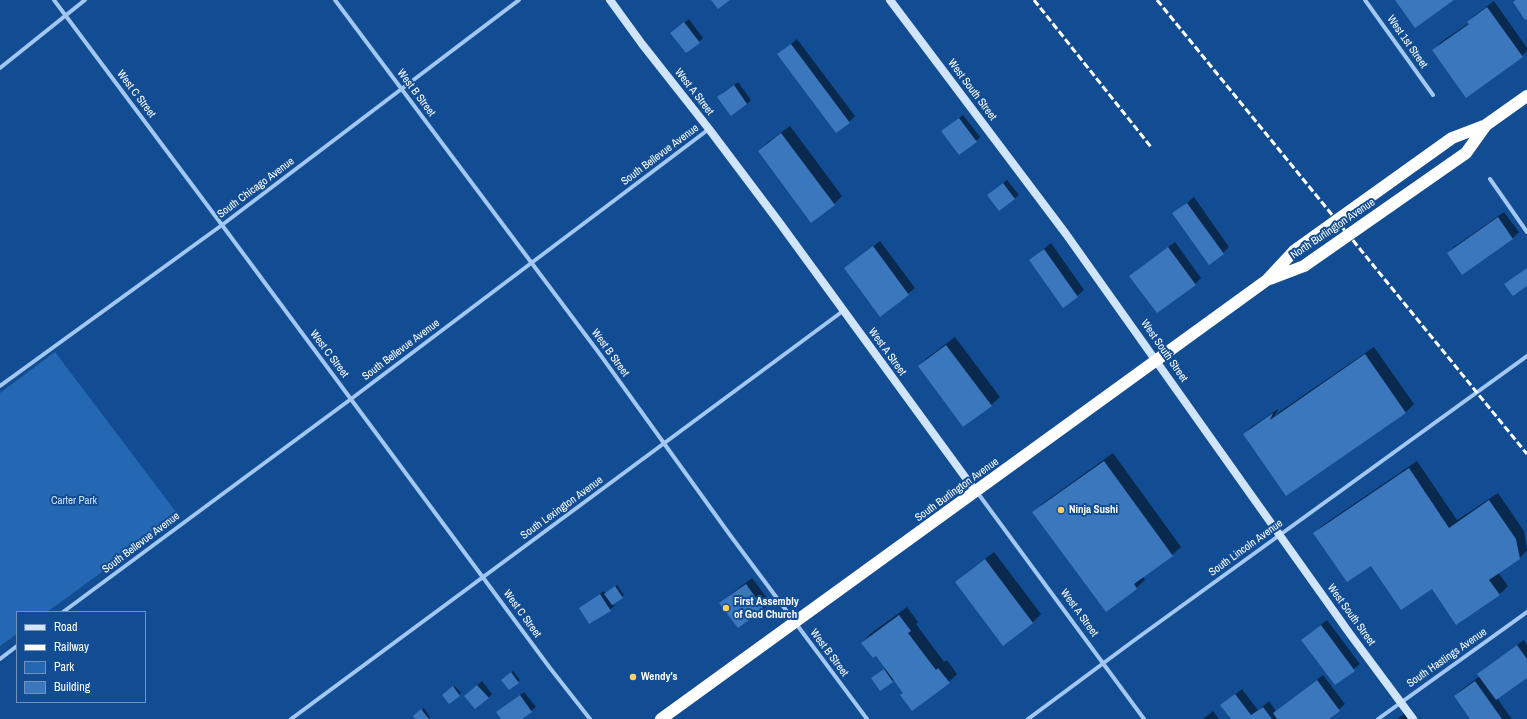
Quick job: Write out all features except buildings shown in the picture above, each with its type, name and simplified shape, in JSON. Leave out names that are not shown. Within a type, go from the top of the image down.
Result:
[{"type":"highway","name":"North Burlington Avenue","points":[[1267,280],[1294,252],[1452,138],[1486,125],[1527,96]]},
{"type":"highway","name":"North Burlington Avenue","points":[[1267,280],[1304,266],[1460,158],[1466,153],[1486,125]]},
{"type":"highway","name":"South Burlington Avenue","points":[[661,719],[1267,280]]},
{"type":"street","name":"West C Street","points":[[54,0],[590,719]]},
{"type":"street","points":[[0,68],[85,0]]},
{"type":"street","name":"West B Street","points":[[335,0],[532,263],[730,535],[867,719]]},
{"type":"street","name":"South Chicago Avenue","points":[[0,386],[222,225],[519,0]]},
{"type":"street","name":"West A Street","points":[[610,0],[779,222],[1144,719]]},
{"type":"street","name":"West South Street","points":[[890,0],[1066,234],[1280,535],[1414,719]]},
{"type":"street","name":"West 1st Street","points":[[1365,0],[1433,95]]},
{"type":"street","name":"South Bellevue Avenue","points":[[64,611],[351,399],[709,129]]},
{"type":"street","points":[[1490,179],[1527,232]]},
{"type":"street","name":"South Lexington Avenue","points":[[291,719],[843,310]]},
{"type":"street","name":"South Lincoln Avenue","points":[[1028,719],[1527,356]]},
{"type":"street","name":"South Hastings Avenue","points":[[1378,719],[1527,612]]},
{"type":"street","points":[[0,659],[16,647]]},
{"type":"green space","name":"Carter Park","points":[[55,352],[179,516],[48,611],[16,611],[16,635],[0,646],[0,393]]},
{"type":"railway","points":[[1034,0],[1151,147]]},
{"type":"railway","points":[[1157,0],[1527,454]]},
{"type":"place","name":"Ninja Sushi","points":[[1061,510]]},
{"type":"place","name":"First Assembly of God Church","points":[[726,608]]},
{"type":"place","name":"Wendy's","points":[[633,677]]}]
